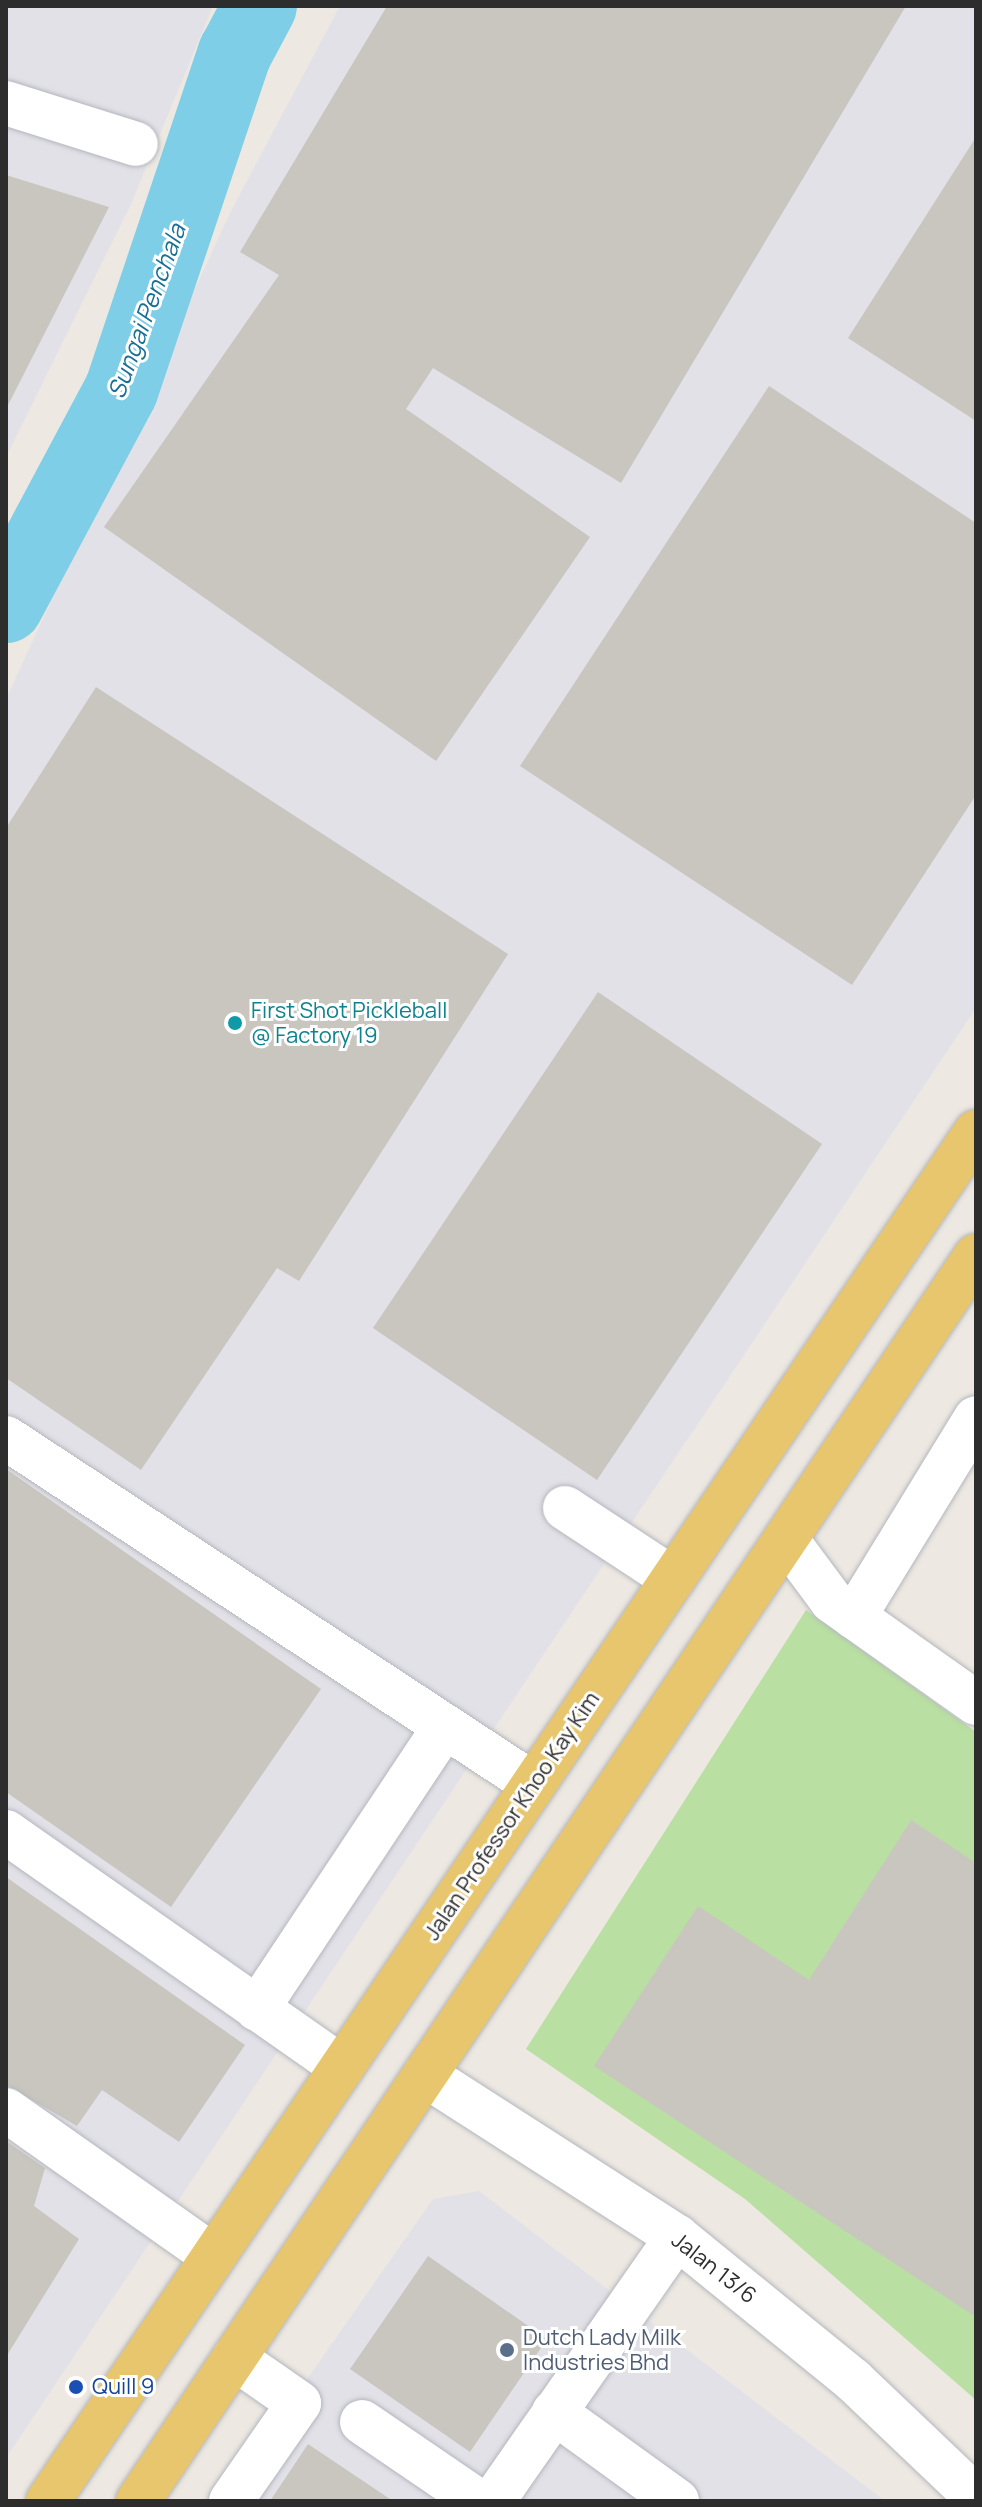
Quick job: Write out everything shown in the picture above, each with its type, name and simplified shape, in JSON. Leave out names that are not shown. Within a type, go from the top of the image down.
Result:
[{"type":"main road","name":"Jalan Professor Khoo Kay Kim","points":[[48,2501],[976,1132]]},
{"type":"main road","points":[[138,2501],[976,1256]]},
{"type":"street","points":[[6,103],[136,144]]},
{"type":"street","points":[[843,1609],[976,1418]]},
{"type":"street","points":[[6,1438],[443,1729],[533,1784]]},
{"type":"street","points":[[565,1508],[673,1579]]},
{"type":"street","points":[[786,1539],[843,1609]]},
{"type":"street","points":[[759,1577],[843,1609],[976,1703]]},
{"type":"street","points":[[257,2009],[443,1729]]},
{"type":"street","points":[[6,1832],[342,2067]]},
{"type":"street","name":"Jalan 13/6","points":[[425,2075],[677,2237],[853,2380],[963,2492]]},
{"type":"street","points":[[6,2110],[213,2256]]},
{"type":"street","points":[[493,2501],[677,2237]]},
{"type":"street","points":[[231,2501],[299,2403],[234,2358]]},
{"type":"street","points":[[554,2412],[677,2501]]},
{"type":"street","points":[[362,2422],[478,2501]]},
{"type":"shaded area","points":[[6,6],[213,6],[131,204],[6,457]]},
{"type":"shaded area","points":[[340,6],[976,6],[976,1008],[6,2458],[6,699],[230,213]]},
{"type":"shaded area","name":"Dutch Lady Milk Industries Bhd","points":[[479,2191],[885,2501],[222,2501],[433,2199]]},
{"type":"green space","points":[[806,1610],[976,1732],[976,2400],[745,2199],[526,2049]]},
{"type":"building","points":[[387,6],[906,6],[621,483],[433,368],[406,409],[590,537],[436,761],[104,527],[279,275],[240,252]]},
{"type":"building","points":[[976,137],[976,421],[848,338]]},
{"type":"building","points":[[6,175],[109,207],[6,409]]},
{"type":"building","points":[[769,386],[976,523],[976,795],[852,985],[520,766]]},
{"type":"building","name":"First Shot Pickleball @ Factory 19","points":[[96,687],[508,954],[299,1281],[277,1268],[141,1470],[6,1378],[6,828]]},
{"type":"building","points":[[598,992],[822,1144],[597,1480],[373,1328]]},
{"type":"building","points":[[6,1469],[321,1689],[171,1907],[6,1792]]},
{"type":"building","points":[[911,1820],[976,1863],[976,2317],[594,2066],[698,1906],[809,1980]]},
{"type":"building","points":[[6,1877],[245,2045],[179,2142],[102,2090],[77,2126],[6,2085]]},
{"type":"building","points":[[6,2141],[45,2168],[34,2206],[79,2239],[6,2357]]},
{"type":"building","points":[[428,2256],[547,2339],[470,2452],[350,2369]]},
{"type":"building","points":[[308,2444],[393,2501],[270,2501]]},
{"type":"waterway","name":"Sungai Penchala","points":[[6,606],[121,391],[235,53],[260,6]]},
{"type":"place","name":"First Shot Pickleball @ Factory 19","points":[[235,1023]]},
{"type":"place","name":"Dutch Lady Milk Industries Bhd","points":[[507,2350]]},
{"type":"place","name":"Quill 9","points":[[76,2387]]}]
